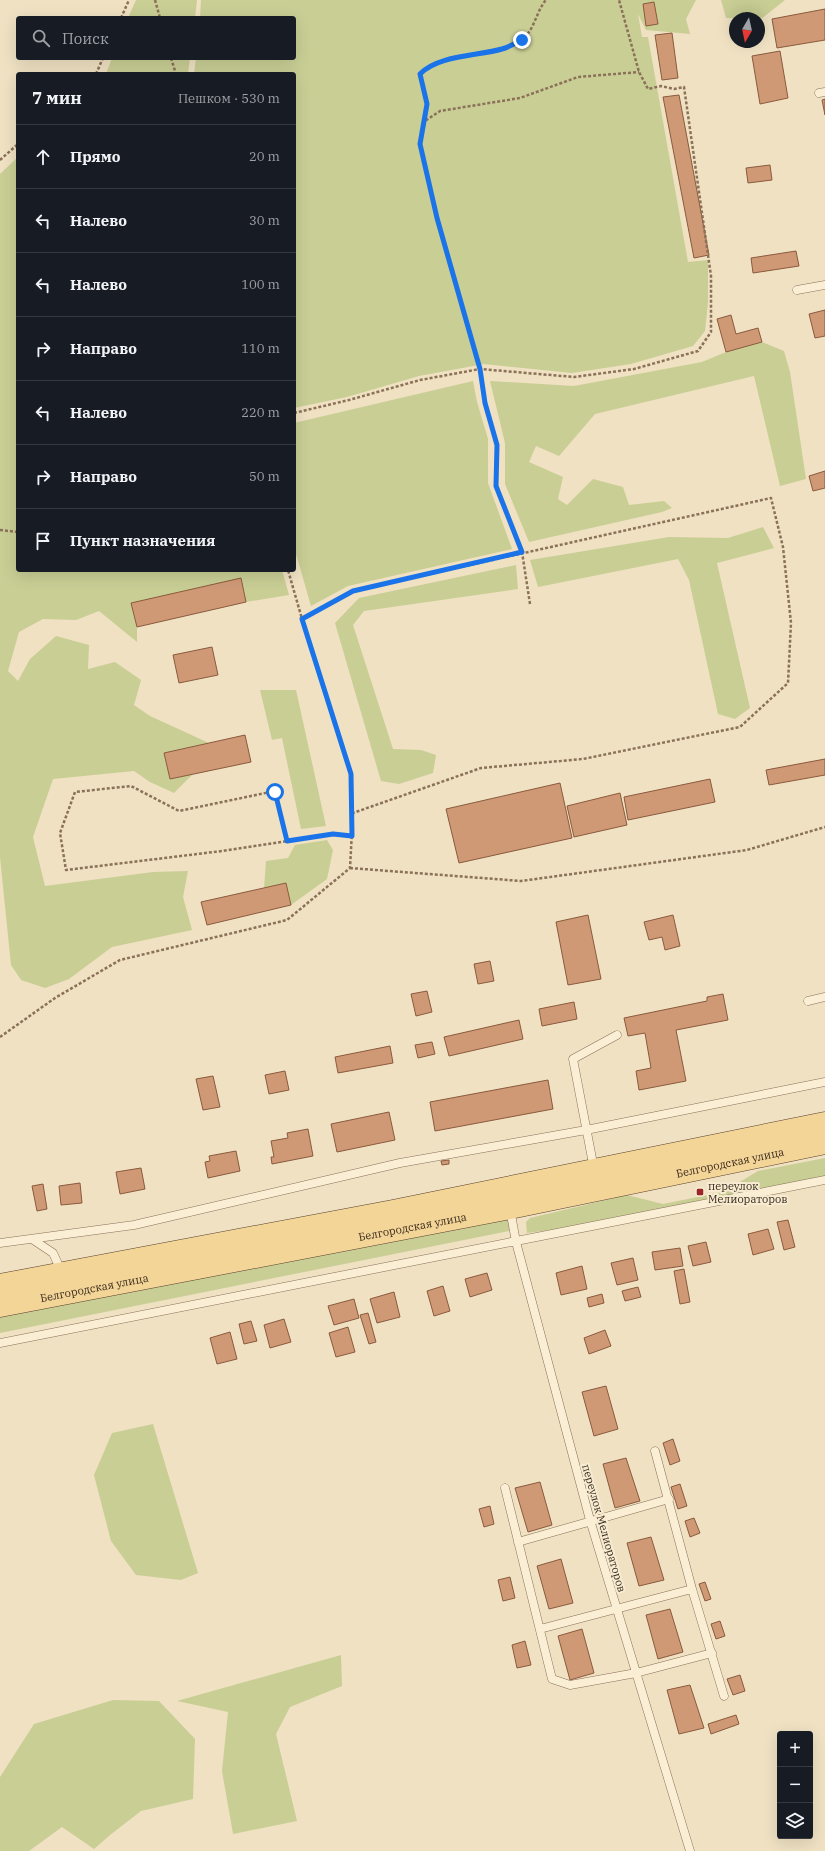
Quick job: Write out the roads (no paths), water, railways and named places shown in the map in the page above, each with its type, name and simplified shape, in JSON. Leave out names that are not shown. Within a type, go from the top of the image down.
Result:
[{"type":"main road","name":"Белгородская улица","points":[[0,1306],[35,1289],[62,1273],[385,1212],[825,1123]]},
{"type":"main road","name":"Белгородская улица","points":[[0,1285],[35,1289],[510,1208],[825,1143]]},
{"type":"lane","points":[[797,290],[825,285]]},
{"type":"lane","points":[[808,1001],[825,997]]},
{"type":"lane","points":[[594,1170],[573,1058],[618,1035]]},
{"type":"lane","points":[[0,1243],[134,1225],[400,1163],[586,1130],[825,1082]]},
{"type":"lane","points":[[0,1343],[825,1180]]},
{"type":"lane","name":"переулок Мелиораторов","points":[[510,1208],[516,1242],[590,1520],[690,1851]]},
{"type":"lane","points":[[32,1239],[53,1253],[62,1273]]},
{"type":"lane","points":[[655,1451],[692,1589],[724,1696]]},
{"type":"lane","points":[[505,1488],[552,1679],[570,1686],[636,1673],[712,1653]]},
{"type":"lane","points":[[518,1542],[590,1520],[669,1499]]},
{"type":"lane","points":[[540,1629],[692,1589]]},
{"type":"place","name":"переулок Мелиораторов","points":[[700,1192]]}]
